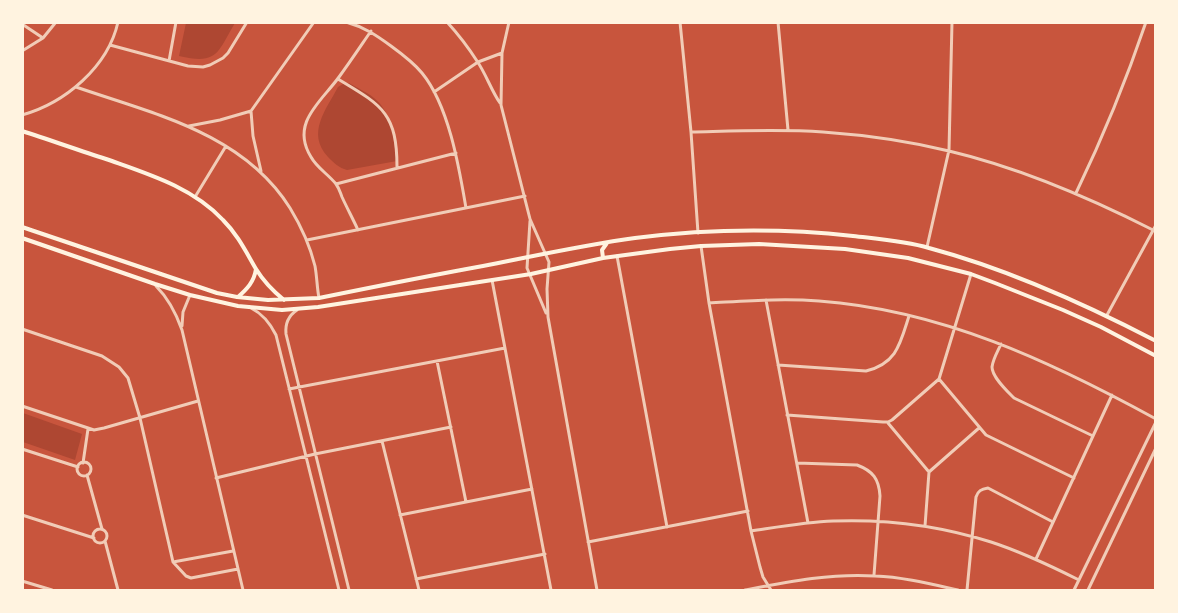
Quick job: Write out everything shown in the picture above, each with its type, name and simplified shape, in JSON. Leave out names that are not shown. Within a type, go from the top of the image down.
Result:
[{"type":"main road","points":[[22,131],[149,174],[195,197],[213,210],[233,231],[268,286],[284,300]]},
{"type":"main road","points":[[22,227],[217,293],[237,297],[284,300],[318,298],[607,242],[698,233],[753,231],[830,234],[927,247],[1034,283],[1068,297],[1155,341]]},
{"type":"main road","points":[[22,238],[190,295],[251,308],[274,310],[297,309],[531,274],[603,258],[701,246],[759,244],[845,249],[908,258],[970,274],[1063,310],[1155,356]]},
{"type":"main road","points":[[603,258],[602,250],[607,242]]},
{"type":"main road","points":[[237,297],[252,282],[256,268]]},
{"type":"street","points":[[22,51],[43,38],[56,22]]},
{"type":"street","points":[[22,115],[46,107],[76,87],[110,45],[118,22]]},
{"type":"street","points":[[169,61],[176,22]]},
{"type":"street","points":[[110,45],[169,61],[203,67],[217,62],[228,53],[247,22]]},
{"type":"street","points":[[189,126],[251,111],[314,22]]},
{"type":"street","points":[[346,22],[371,31],[408,59],[423,74],[446,120],[456,153],[466,208]]},
{"type":"street","points":[[447,22],[478,62],[501,105]]},
{"type":"street","points":[[509,22],[502,53],[501,105],[530,219],[549,262],[548,317],[597,591]]},
{"type":"street","points":[[680,22],[698,233]]},
{"type":"street","points":[[778,22],[788,130]]},
{"type":"street","points":[[927,247],[949,150],[952,22]]},
{"type":"street","points":[[1076,193],[1117,102],[1146,22]]},
{"type":"street","points":[[22,24],[43,38]]},
{"type":"street","points":[[358,230],[336,184],[310,156],[305,145],[304,133],[311,111],[338,79],[371,31]]},
{"type":"street","points":[[434,92],[478,62],[502,53]]},
{"type":"street","points":[[338,79],[375,103],[388,118],[397,146],[397,168]]},
{"type":"street","points":[[76,87],[189,126],[226,146],[262,172],[285,200],[307,240],[315,268],[318,298]]},
{"type":"street","points":[[251,111],[253,136],[262,172]]},
{"type":"street","points":[[691,132],[788,130],[855,135],[949,150],[1021,172],[1076,193],[1153,230]]},
{"type":"street","points":[[195,197],[226,146]]},
{"type":"street","points":[[336,184],[456,153]]},
{"type":"street","points":[[307,240],[525,196]]},
{"type":"street","points":[[530,219],[527,268],[548,317]]},
{"type":"street","points":[[1107,315],[1155,225]]},
{"type":"street","points":[[701,246],[709,303],[751,531],[763,577],[771,591]]},
{"type":"street","points":[[617,256],[667,527]]},
{"type":"street","points":[[787,415],[888,422],[939,379],[970,274]]},
{"type":"street","points":[[492,279],[551,591]]},
{"type":"street","points":[[155,284],[170,303],[182,330],[243,591]]},
{"type":"street","points":[[182,330],[183,312],[190,295]]},
{"type":"street","points":[[709,303],[766,300],[835,302],[873,308],[955,327],[1001,344],[1112,395],[1155,421],[1074,591]]},
{"type":"street","points":[[766,300],[808,523]]},
{"type":"street","points":[[251,308],[263,316],[276,335],[339,591]]},
{"type":"street","points":[[297,309],[289,317],[285,328],[286,334],[349,591]]},
{"type":"street","points":[[778,365],[866,371],[875,369],[892,358],[909,316]]},
{"type":"street","points":[[22,329],[102,356],[124,372],[128,378],[140,418],[173,562],[186,576],[191,578],[238,569]]},
{"type":"street","points":[[1001,344],[992,369],[1008,392],[1014,398],[1093,436]]},
{"type":"street","points":[[289,389],[505,348]]},
{"type":"street","points":[[437,361],[466,502]]},
{"type":"street","points":[[939,379],[986,435],[1074,478]]},
{"type":"street","points":[[1036,559],[1112,395]]},
{"type":"street","points":[[22,406],[88,429],[99,430],[198,401]]},
{"type":"street","points":[[888,422],[929,472],[925,526]]},
{"type":"street","points":[[216,478],[315,454],[451,427]]},
{"type":"street","points":[[929,472],[979,428]]},
{"type":"street","points":[[78,467],[83,463],[88,429]]},
{"type":"street","points":[[382,441],[419,591]]},
{"type":"street","points":[[1088,591],[1155,448]]},
{"type":"street","points":[[22,449],[78,467]]},
{"type":"street","points":[[78,467],[81,475],[87,475],[91,468],[88,464],[83,463]]},
{"type":"street","points":[[796,463],[857,465],[874,476],[879,485],[880,496],[874,576]]},
{"type":"street","points":[[87,475],[102,529],[106,533],[105,541],[118,591]]},
{"type":"street","points":[[967,591],[978,492],[988,488],[1053,522]]},
{"type":"street","points":[[400,515],[532,489]]},
{"type":"street","points":[[588,542],[748,511]]},
{"type":"street","points":[[22,514],[94,538],[99,543],[105,541]]},
{"type":"street","points":[[751,531],[832,521],[878,521],[925,526],[992,542],[1036,559],[1079,580]]},
{"type":"street","points":[[94,538],[95,532],[102,529]]},
{"type":"street","points":[[173,562],[233,551]]},
{"type":"street","points":[[416,579],[545,555]]},
{"type":"street","points":[[745,591],[816,579],[874,576],[930,584],[958,591]]},
{"type":"street","points":[[22,581],[52,591]]},
{"type":"street","points":[[34,591],[36,585]]},
{"type":"shaded area","points":[[186,22],[235,23],[220,49],[215,54],[202,59],[179,56]]},
{"type":"shaded area","points":[[349,83],[371,96],[385,111],[391,127],[397,161],[347,170],[328,157],[322,148],[318,130],[320,122],[338,87]]},
{"type":"shaded area","points":[[23,413],[82,434],[75,460],[23,442]]}]
